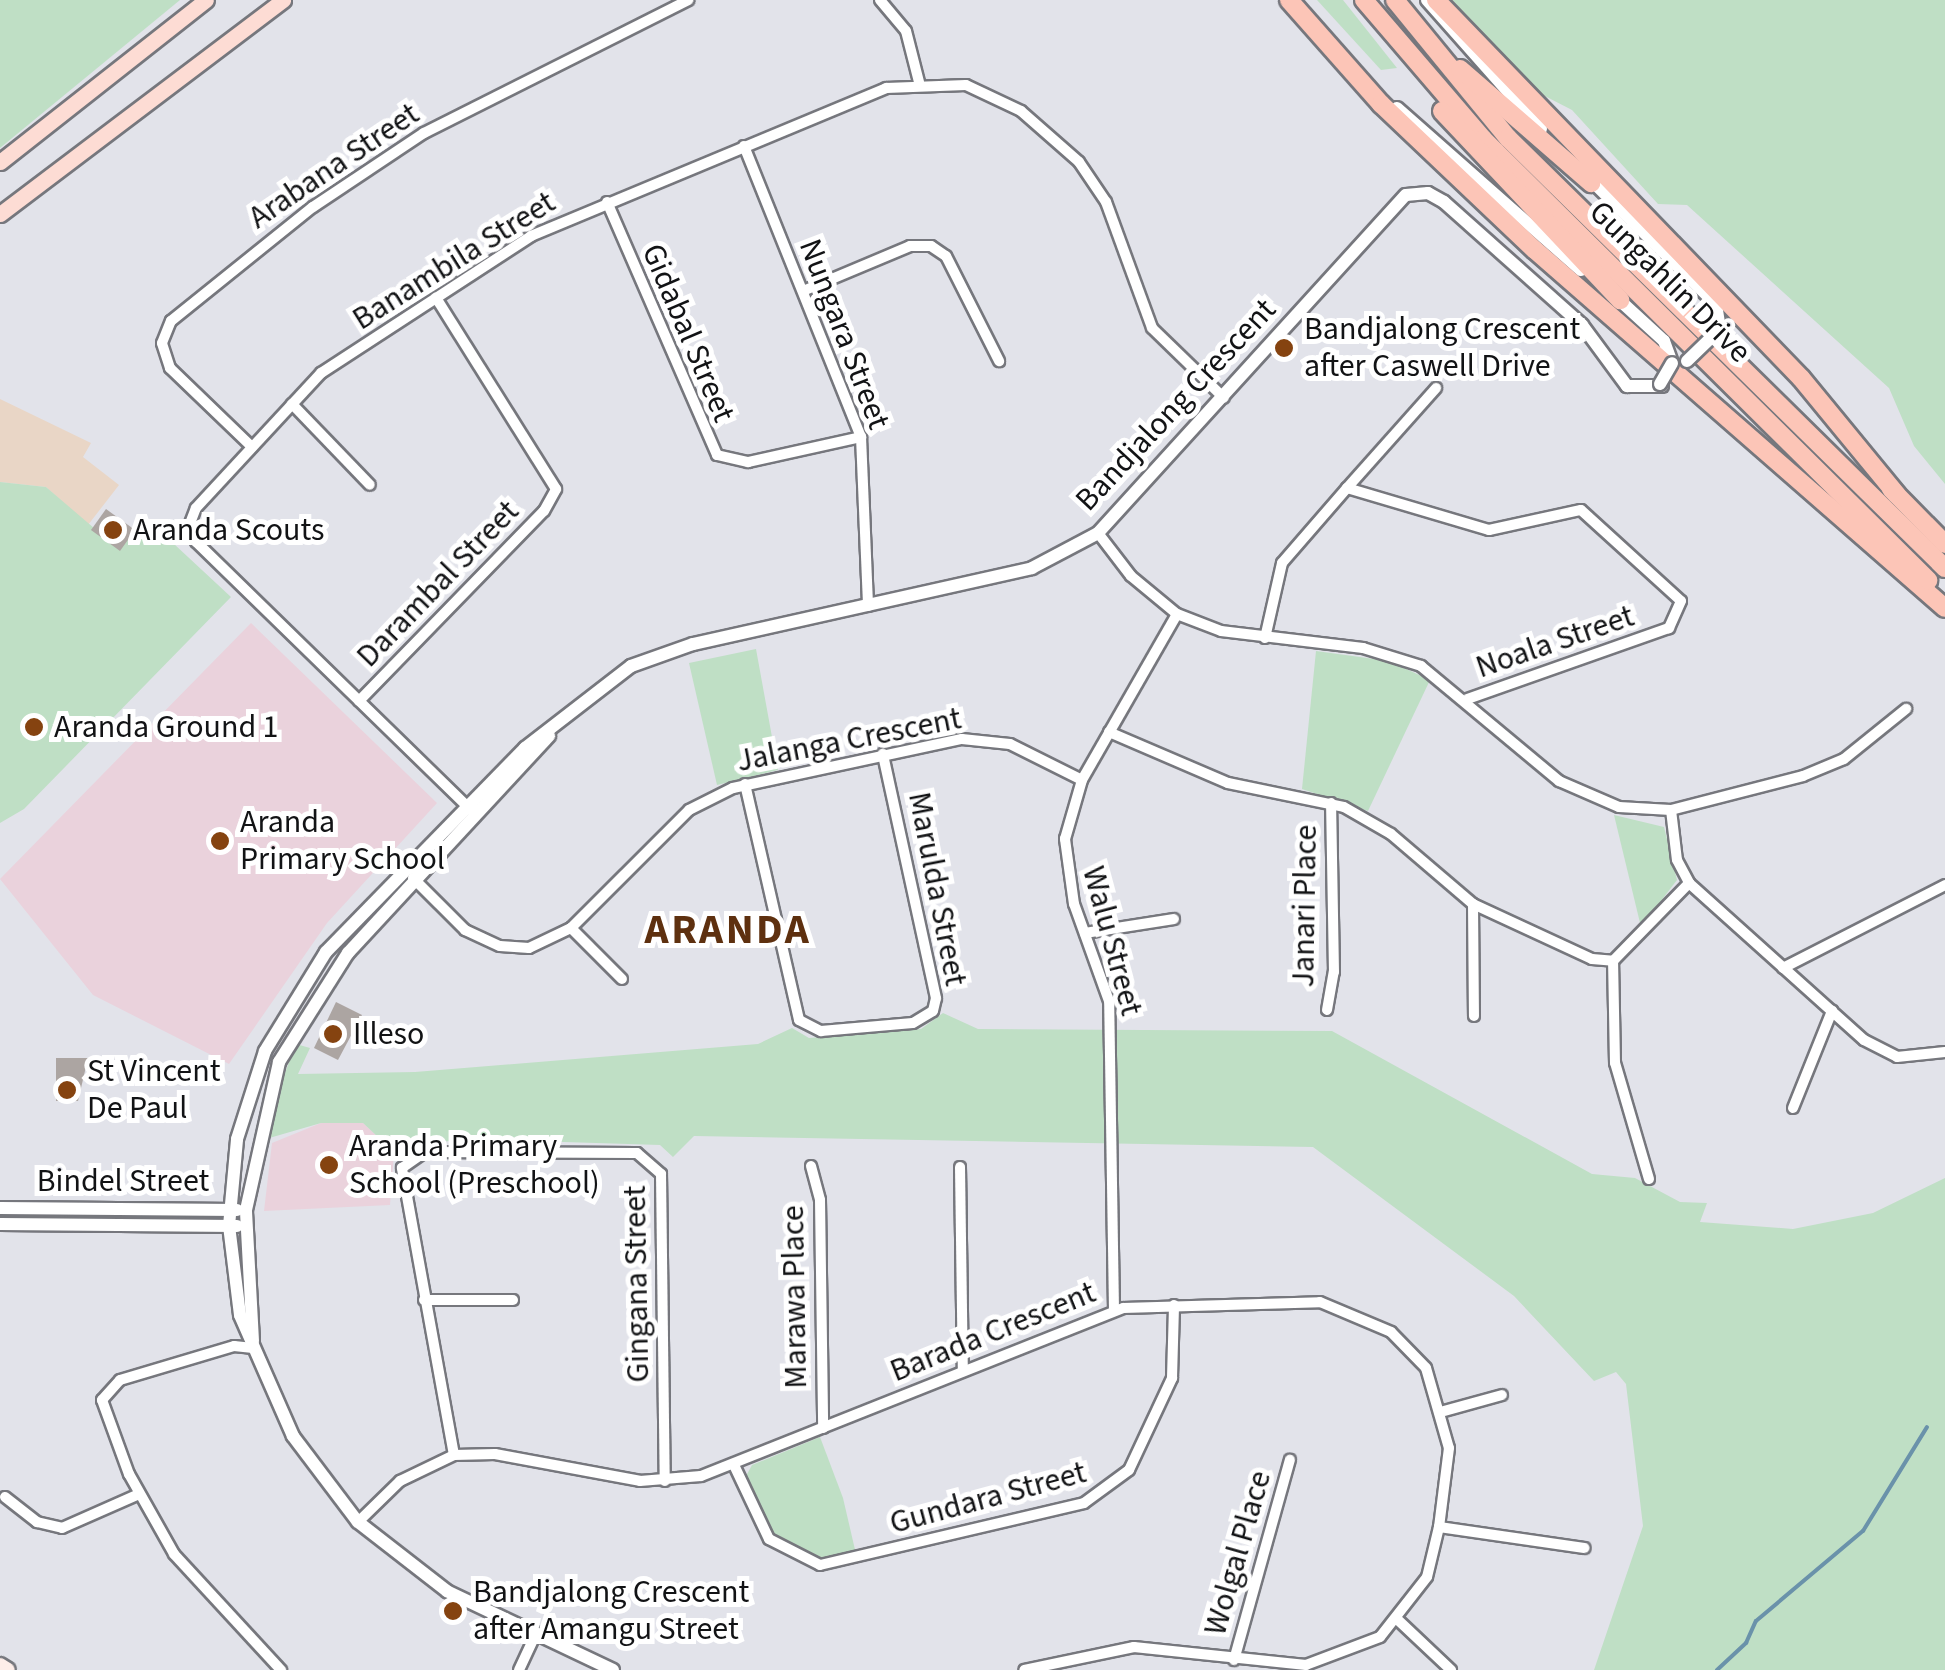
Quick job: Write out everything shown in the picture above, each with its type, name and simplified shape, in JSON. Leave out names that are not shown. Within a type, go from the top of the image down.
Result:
[{"type":"highway","points":[[1288,0],[1341,62],[1554,268],[1945,608]]},
{"type":"highway","points":[[1363,0],[1378,32],[1466,140],[1620,300]]},
{"type":"highway","name":"Gungahlin Drive","points":[[1363,0],[1484,139],[1945,596]]},
{"type":"highway","name":"Gungahlin Drive","points":[[1395,0],[1508,138],[1945,568]]},
{"type":"highway","points":[[1436,0],[1812,389],[1896,495]]},
{"type":"highway","points":[[1417,30],[1624,214]]},
{"type":"highway","points":[[1720,329],[1739,330],[1796,381],[1896,495],[1945,544]]},
{"type":"main road","points":[[0,162],[206,0]]},
{"type":"main road","points":[[0,214],[283,0]]},
{"type":"main road","points":[[0,1665],[8,1670]]},
{"type":"street","name":"Arabana Street","points":[[252,448],[170,368],[162,343],[171,321],[399,149],[528,74],[688,0]]},
{"type":"street","points":[[880,0],[906,31],[919,82]]},
{"type":"street","points":[[1427,0],[1482,68],[1716,304],[1720,329]]},
{"type":"street","points":[[1341,62],[1620,300],[1664,341],[1680,365]]},
{"type":"street","name":"Banambila Street","points":[[472,812],[192,534],[191,514],[320,374],[531,236],[744,146],[919,82],[966,85],[1000,98],[1079,162],[1106,202],[1152,328],[1224,398]]},
{"type":"street","name":"Nungara Street","points":[[744,146],[860,437],[868,606]]},
{"type":"street","name":"Bandjalong Crescent","points":[[612,1670],[447,1590],[358,1522],[294,1436],[253,1348],[240,1314],[229,1210],[248,1096],[298,990],[405,870],[472,812],[556,726],[617,674],[661,654],[1032,568],[1098,533],[1224,398],[1391,208],[1419,192],[1444,202],[1582,325],[1625,384],[1660,386],[1720,329]]},
{"type":"street","name":"Gidabal Street","points":[[607,202],[717,455],[748,462],[860,437]]},
{"type":"street","points":[[803,291],[910,246],[931,246],[946,256],[999,360]]},
{"type":"street","name":"Darambal Street","points":[[359,700],[544,512],[556,489],[436,298]]},
{"type":"street","points":[[1265,638],[1282,563],[1436,388]]},
{"type":"street","points":[[292,404],[370,486]]},
{"type":"street","name":"Noala Street","points":[[1347,488],[1489,530],[1582,510],[1681,601],[1669,628],[1467,698]]},
{"type":"street","points":[[1098,533],[1131,576],[1176,614],[1265,638],[1386,652],[1467,698],[1582,794],[1620,807],[1671,810],[1831,766],[1906,710]]},
{"type":"street","name":"Walu Street","points":[[1114,1310],[1112,1027],[1064,852],[1082,780],[1176,614]]},
{"type":"street","points":[[1109,732],[1228,783],[1331,802],[1391,834],[1472,904],[1592,959],[1613,961]]},
{"type":"street","name":"Jalanga Crescent","points":[[405,870],[466,930],[500,946],[543,946],[571,928],[688,810],[745,784],[884,754],[986,740],[1034,753],[1082,780]]},
{"type":"street","name":"Marulda Street","points":[[745,784],[799,1020],[821,1030],[913,1023],[933,1011],[936,998],[884,754]]},
{"type":"street","name":"Janari Place","points":[[1327,1010],[1334,972],[1331,802]]},
{"type":"street","points":[[1671,810],[1677,860],[1689,883],[1782,968],[1832,1011],[1897,1057],[1945,1052]]},
{"type":"street","name":"Bandjalong Crescent","points":[[253,1348],[246,1210],[264,1102],[274,1075],[321,987],[472,812]]},
{"type":"street","points":[[1649,1178],[1617,1074],[1613,961],[1689,883]]},
{"type":"street","points":[[1782,968],[1945,885]]},
{"type":"street","points":[[1472,904],[1474,1016]]},
{"type":"street","points":[[1086,933],[1174,919]]},
{"type":"street","points":[[571,928],[622,978]]},
{"type":"street","points":[[1792,1108],[1832,1011]]},
{"type":"street","name":"Gingana Street","points":[[454,1456],[400,1177],[415,1155],[647,1156],[662,1174],[665,1481]]},
{"type":"street","name":"Marawa Place","points":[[812,1166],[820,1200],[822,1428]]},
{"type":"street","points":[[960,1167],[962,1370]]},
{"type":"street","name":"Bindel Street","points":[[0,1208],[246,1210]]},
{"type":"street","points":[[107,1208],[109,1225]]},
{"type":"street","name":"Bindel Street","points":[[0,1224],[245,1226]]},
{"type":"street","points":[[424,1300],[513,1300]]},
{"type":"street","name":"Barada Crescent","points":[[358,1522],[400,1481],[454,1456],[495,1454],[665,1481],[734,1465],[1114,1310],[1295,1301],[1345,1308],[1410,1348],[1444,1411],[1449,1460],[1440,1527],[1427,1577],[1398,1620],[1358,1651],[1306,1668],[1134,1646],[1052,1667],[1024,1670]]},
{"type":"street","name":"Gundara Street","points":[[734,1465],[769,1539],[820,1565],[1084,1503],[1129,1470],[1172,1378],[1174,1306]]},
{"type":"street","points":[[253,1348],[139,1374],[105,1392],[103,1412],[139,1494],[203,1592],[281,1670]]},
{"type":"street","points":[[1444,1411],[1502,1395]]},
{"type":"street","name":"Wolgal Place","points":[[1234,1660],[1290,1460]]},
{"type":"street","points":[[5,1497],[37,1522],[62,1528],[139,1494]]},
{"type":"street","points":[[1440,1527],[1584,1548]]},
{"type":"street","points":[[1398,1620],[1451,1670]]},
{"type":"street","points":[[520,1670],[536,1634]]},
{"type":"shaded area","points":[[0,399],[91,443],[83,457],[119,485],[88,525],[46,487],[0,482]]},
{"type":"shaded area","name":"Aranda Primary School","points":[[251,623],[437,803],[327,923],[229,1064],[93,995],[0,879]]},
{"type":"shaded area","name":"Aranda Primary School (Preschool)","points":[[321,1123],[363,1123],[394,1152],[390,1205],[264,1211],[272,1143]]},
{"type":"green space","points":[[0,0],[180,0],[0,148]]},
{"type":"green space","points":[[1317,0],[1343,0],[1397,68],[1381,70]]},
{"type":"green space","points":[[1452,0],[1945,0],[1945,484],[1914,446],[1889,388],[1687,205],[1658,204],[1572,110],[1537,92]]},
{"type":"green space","name":"Aranda Ground 1","points":[[0,482],[46,487],[115,546],[145,517],[231,597],[24,809],[0,823]]},
{"type":"green space","points":[[756,649],[778,770],[717,785],[689,663]]},
{"type":"green space","points":[[1316,651],[1389,661],[1430,680],[1368,811],[1302,789]]},
{"type":"green space","points":[[1614,815],[1664,827],[1677,880],[1641,927]]},
{"type":"green space","points":[[943,1013],[978,1029],[1332,1031],[1592,1174],[1635,1178],[1680,1202],[1707,1203],[1700,1222],[1793,1229],[1873,1213],[1945,1178],[1945,1670],[1594,1670],[1643,1526],[1626,1384],[1616,1372],[1594,1381],[1514,1296],[1313,1147],[694,1136],[673,1157],[660,1145],[500,1140],[413,1142],[394,1152],[363,1123],[321,1123],[259,1141],[296,1044],[310,1048],[298,1074],[415,1072],[758,1044],[792,1028],[809,1038],[921,1029]]},
{"type":"green space","points":[[820,1437],[843,1498],[856,1554],[819,1559],[777,1540],[746,1476],[752,1465]]},
{"type":"building","name":"Aranda Scouts","points":[[106,509],[135,530],[120,551],[91,530]]},
{"type":"building","points":[[336,1002],[362,1015],[338,1060],[314,1048]]},
{"type":"building","name":"St Vincent De Paul","points":[[56,1058],[88,1058],[78,1101],[56,1101]]},
{"type":"waterway","points":[[1717,1670],[1746,1643],[1756,1621],[1863,1531],[1927,1427]]},
{"type":"place","name":"Bandjalong Crescent after Caswell Drive","points":[[1284,348]]},
{"type":"place","name":"Aranda Scouts","points":[[113,530]]},
{"type":"place","name":"Aranda Ground 1","points":[[34,727]]},
{"type":"place","name":"Aranda Primary School","points":[[220,841]]},
{"type":"place","name":"Illeso","points":[[333,1034]]},
{"type":"place","name":"St Vincent De Paul","points":[[67,1090]]},
{"type":"place","name":"Aranda Primary School (Preschool)","points":[[329,1165]]},
{"type":"place","name":"Bandjalong Crescent after Amangu Street","points":[[453,1611]]},
{"type":"district","name":"ARANDA","points":[[728,930]]}]
